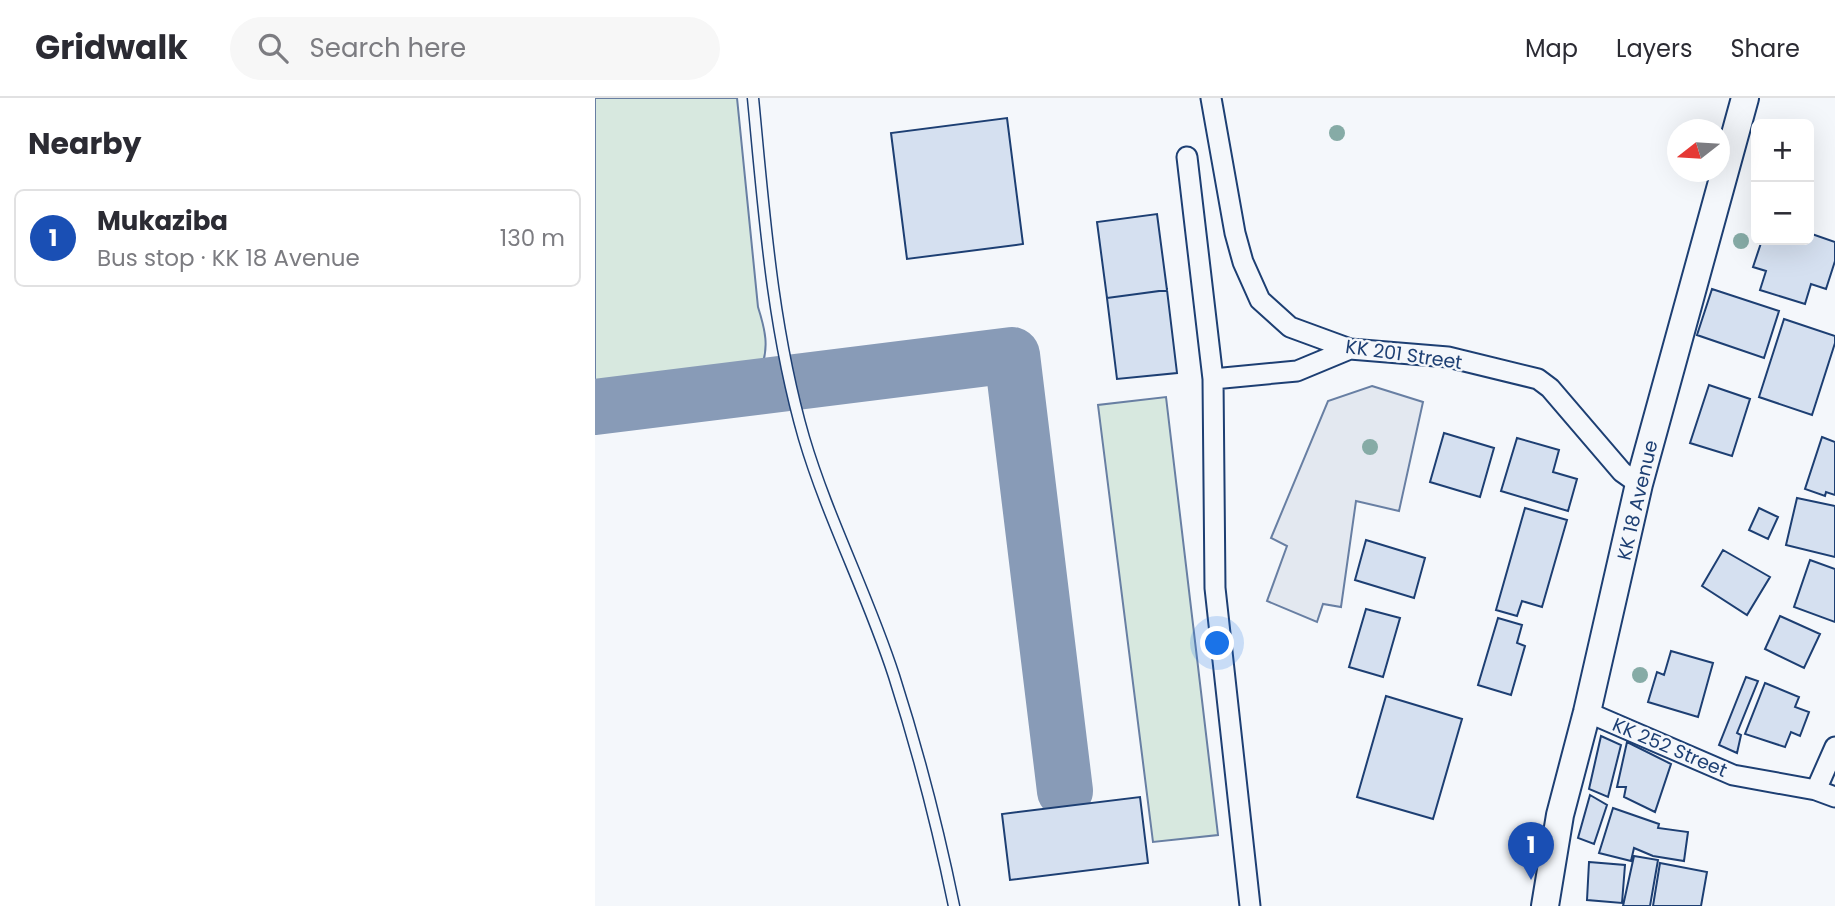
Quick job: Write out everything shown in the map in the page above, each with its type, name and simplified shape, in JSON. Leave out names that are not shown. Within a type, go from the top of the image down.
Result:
[{"type":"main road","name":"KK 18 Avenue","points":[[1545,906],[1560,815],[1587,712],[1639,484],[1745,98]]},
{"type":"street","name":"KK 201 Street","points":[[1211,98],[1235,233],[1243,262],[1260,300],[1290,327],[1350,349],[1448,357],[1538,380],[1550,388],[1622,472],[1639,484]]},
{"type":"street","points":[[1187,157],[1213,379],[1215,588],[1250,906]]},
{"type":"street","points":[[1213,379],[1297,371],[1350,349]]},
{"type":"street","name":"KK 252 Street","points":[[1587,712],[1733,775],[1816,790],[1835,797]]},
{"type":"street","points":[[1816,790],[1835,747]]},
{"type":"lane","points":[[753,98],[770,278],[790,385],[805,440],[894,674],[937,823],[954,906]]},
{"type":"shaded area","points":[[595,98],[737,98],[758,307],[765,339],[765,354],[760,371],[595,389]]},
{"type":"shaded area","points":[[1372,386],[1423,402],[1399,511],[1356,501],[1341,607],[1323,604],[1317,622],[1267,601],[1287,546],[1271,538],[1328,401]]},
{"type":"shaded area","points":[[1166,397],[1218,835],[1153,842],[1098,405]]},
{"type":"building","points":[[1007,118],[1023,244],[907,259],[891,133]]},
{"type":"building","points":[[1157,214],[1167,290],[1107,298],[1097,222]]},
{"type":"building","points":[[1814,235],[1835,242],[1835,261],[1826,289],[1811,284],[1805,304],[1760,290],[1766,271],[1753,267],[1760,245],[1814,245]]},
{"type":"building","points":[[1712,289],[1779,311],[1764,358],[1697,335]]},
{"type":"building","points":[[1167,290],[1177,373],[1117,379],[1107,298]]},
{"type":"building","points":[[1784,319],[1835,336],[1812,415],[1759,397]]},
{"type":"building","points":[[1709,385],[1750,399],[1732,456],[1690,443]]},
{"type":"building","points":[[1444,433],[1494,448],[1480,497],[1430,482]]},
{"type":"building","points":[[1822,437],[1835,442],[1835,495],[1826,492],[1825,496],[1805,489]]},
{"type":"building","points":[[1517,438],[1559,450],[1553,472],[1577,479],[1568,511],[1501,491]]},
{"type":"building","points":[[1797,498],[1835,506],[1835,557],[1786,545]]},
{"type":"building","points":[[1525,508],[1567,520],[1542,607],[1522,601],[1517,616],[1496,610]]},
{"type":"building","points":[[1759,508],[1778,517],[1768,539],[1749,530]]},
{"type":"building","points":[[1366,540],[1425,558],[1414,598],[1355,580]]},
{"type":"building","points":[[1723,550],[1770,577],[1747,615],[1702,586]]},
{"type":"building","points":[[1810,560],[1835,569],[1835,622],[1794,607]]},
{"type":"building","points":[[1366,609],[1400,618],[1383,677],[1349,667]]},
{"type":"building","points":[[1780,616],[1820,634],[1804,668],[1765,649]]},
{"type":"building","points":[[1498,618],[1522,625],[1517,643],[1525,646],[1511,695],[1478,685]]},
{"type":"building","points":[[1671,651],[1713,663],[1698,717],[1648,702],[1657,672],[1664,675]]},
{"type":"building","points":[[1746,677],[1758,681],[1737,733],[1741,735],[1737,753],[1719,745]]},
{"type":"building","points":[[1765,683],[1799,697],[1795,707],[1809,712],[1800,736],[1791,732],[1785,747],[1745,734]]},
{"type":"building","points":[[1386,696],[1462,719],[1433,819],[1357,797]]},
{"type":"building","points":[[1601,736],[1621,745],[1608,797],[1589,789]]},
{"type":"building","points":[[1627,742],[1671,764],[1655,812],[1624,797],[1626,787],[1617,787]]},
{"type":"building","points":[[1590,795],[1607,805],[1594,844],[1578,838]]},
{"type":"building","points":[[1140,797],[1148,863],[1010,880],[1002,814]]},
{"type":"building","points":[[1613,808],[1659,824],[1658,828],[1688,832],[1684,861],[1653,856],[1634,848],[1631,861],[1599,853]]},
{"type":"building","points":[[1634,856],[1658,860],[1650,906],[1623,906]]},
{"type":"building","points":[[1589,862],[1625,865],[1622,903],[1587,900]]},
{"type":"building","points":[[1660,863],[1707,872],[1701,906],[1653,906]]},
{"type":"taxiway","points":[[595,407],[1012,355],[1065,791]]},
{"type":"place","name":"Mukaziba","points":[[1531,880]]}]
